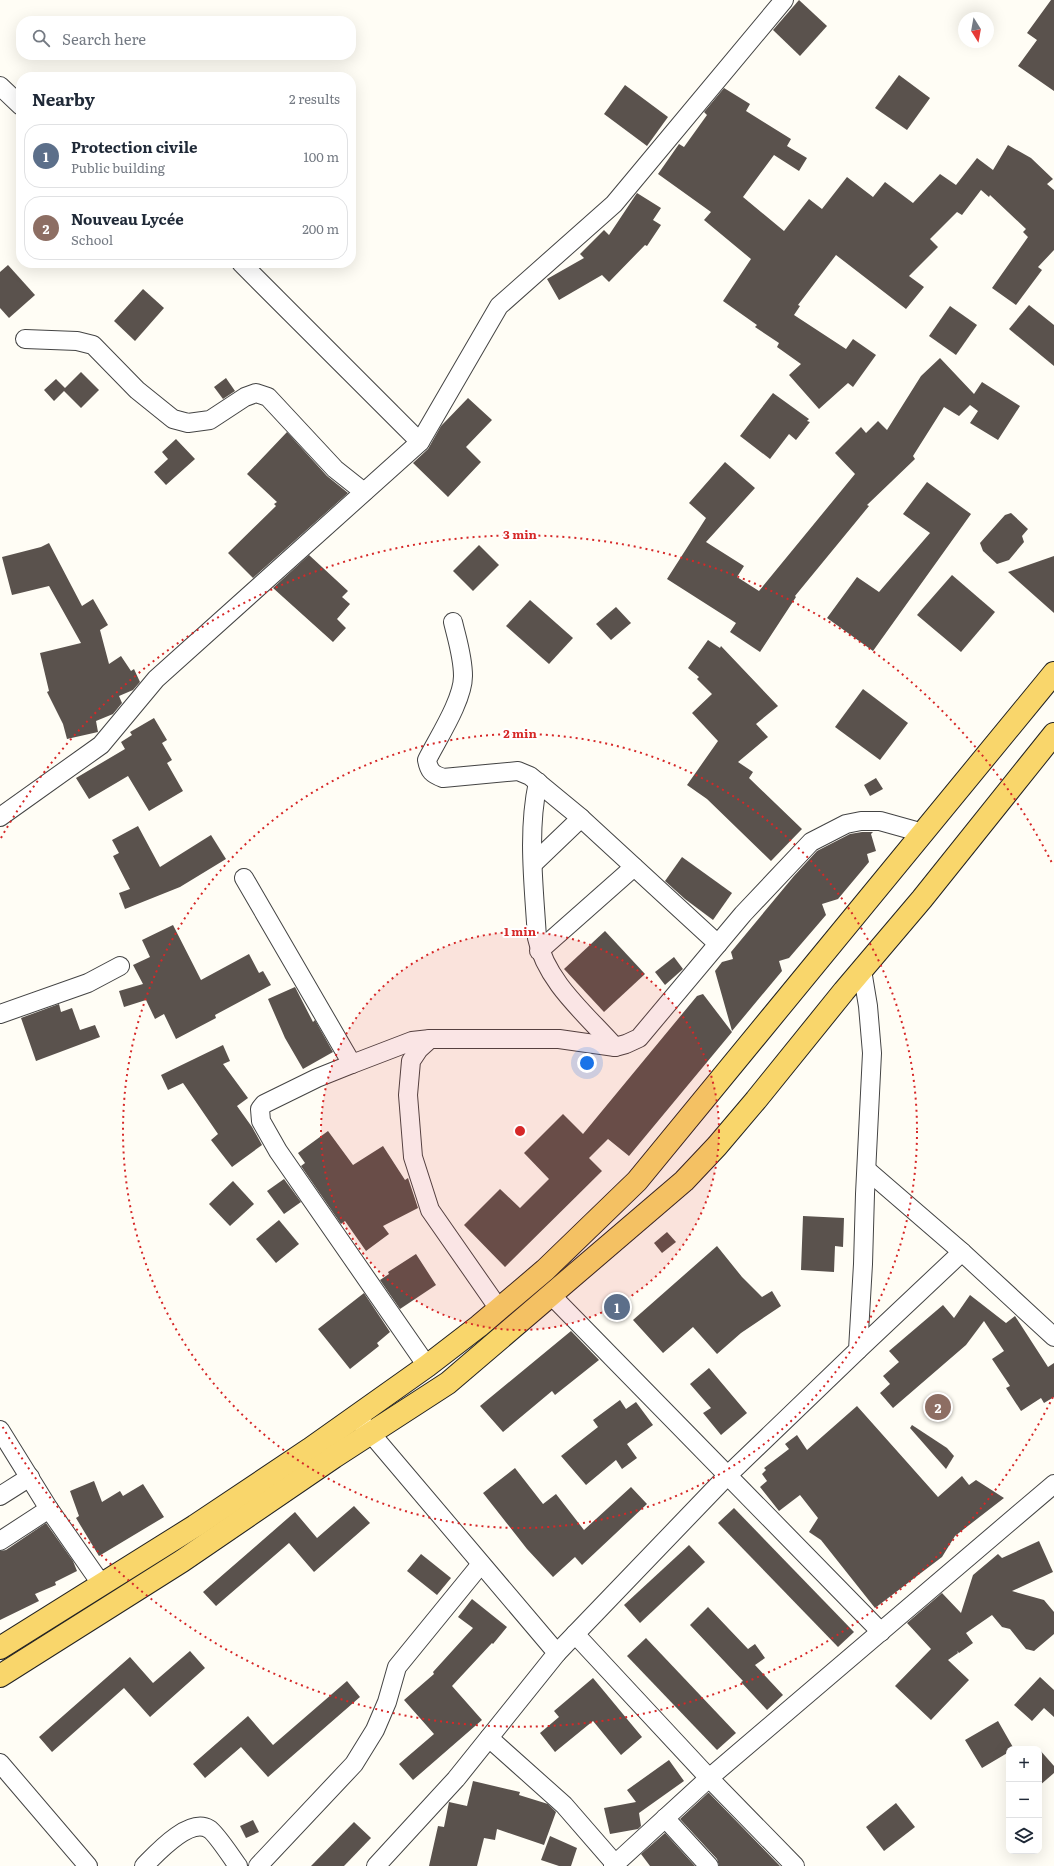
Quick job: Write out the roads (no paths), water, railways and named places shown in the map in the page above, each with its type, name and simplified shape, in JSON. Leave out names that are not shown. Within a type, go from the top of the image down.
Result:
[{"type":"main road","points":[[0,1648],[195,1526],[356,1416],[427,1366],[499,1309],[545,1270],[637,1181],[1054,673]]},
{"type":"main road","points":[[0,1676],[182,1561],[371,1433],[448,1383],[684,1181],[717,1146],[756,1100],[922,899],[1054,734]]},
{"type":"street","points":[[0,817],[101,745],[156,679],[420,442],[498,306],[614,204],[784,0]]},
{"type":"street","points":[[0,86],[16,101]]},
{"type":"street","points":[[246,268],[420,442]]},
{"type":"street","points":[[26,339],[77,341],[93,346],[137,390],[173,419],[188,423],[210,420],[245,397],[256,394],[268,397],[335,469],[364,492]]},
{"type":"street","points":[[453,622],[460,651],[463,677],[459,695],[427,760],[429,769],[434,775],[443,778],[518,771],[530,776],[581,818],[718,944]]},
{"type":"street","points":[[538,782],[533,806],[532,835],[537,938],[539,951],[559,984],[615,1047]]},
{"type":"street","points":[[533,864],[581,818]]},
{"type":"street","points":[[427,1366],[278,1151],[261,1121],[260,1109],[264,1104],[317,1078],[412,1041],[430,1039],[559,1039],[615,1047],[626,1044],[639,1038],[743,914],[811,842],[846,824],[861,821],[880,822],[923,833]]},
{"type":"street","points":[[539,951],[634,867]]},
{"type":"street","points":[[244,878],[352,1064]]},
{"type":"street","points":[[0,1014],[88,983],[120,966]]},
{"type":"street","points":[[858,1350],[872,1053],[868,1006],[862,970]]},
{"type":"street","points":[[430,1039],[419,1049],[411,1061],[408,1095],[413,1157],[430,1210],[499,1309]]},
{"type":"street","points":[[867,1170],[962,1252],[1054,1337]]},
{"type":"street","points":[[376,1866],[456,1779],[557,1653],[575,1634],[728,1475],[962,1252]]},
{"type":"street","points":[[551,1295],[881,1632]]},
{"type":"street","points":[[356,1416],[557,1653]]},
{"type":"street","points":[[0,1430],[49,1509],[102,1585]]},
{"type":"street","points":[[0,1496],[30,1477]]},
{"type":"street","points":[[489,1738],[564,1805],[615,1865],[709,1778],[1054,1484]]},
{"type":"street","points":[[0,1541],[49,1509]]},
{"type":"street","points":[[258,1866],[354,1764],[375,1730],[387,1702],[397,1667],[481,1564]]},
{"type":"street","points":[[575,1634],[709,1778],[795,1866]]},
{"type":"street","points":[[0,1764],[88,1866]]},
{"type":"street","points":[[665,1818],[709,1866]]},
{"type":"street","points":[[144,1866],[169,1841],[185,1831],[201,1827],[209,1829],[238,1866]]},
{"type":"place","name":"Protection civile","points":[[617,1307]]},
{"type":"place","name":"Nouveau Lycée","points":[[938,1407]]}]
